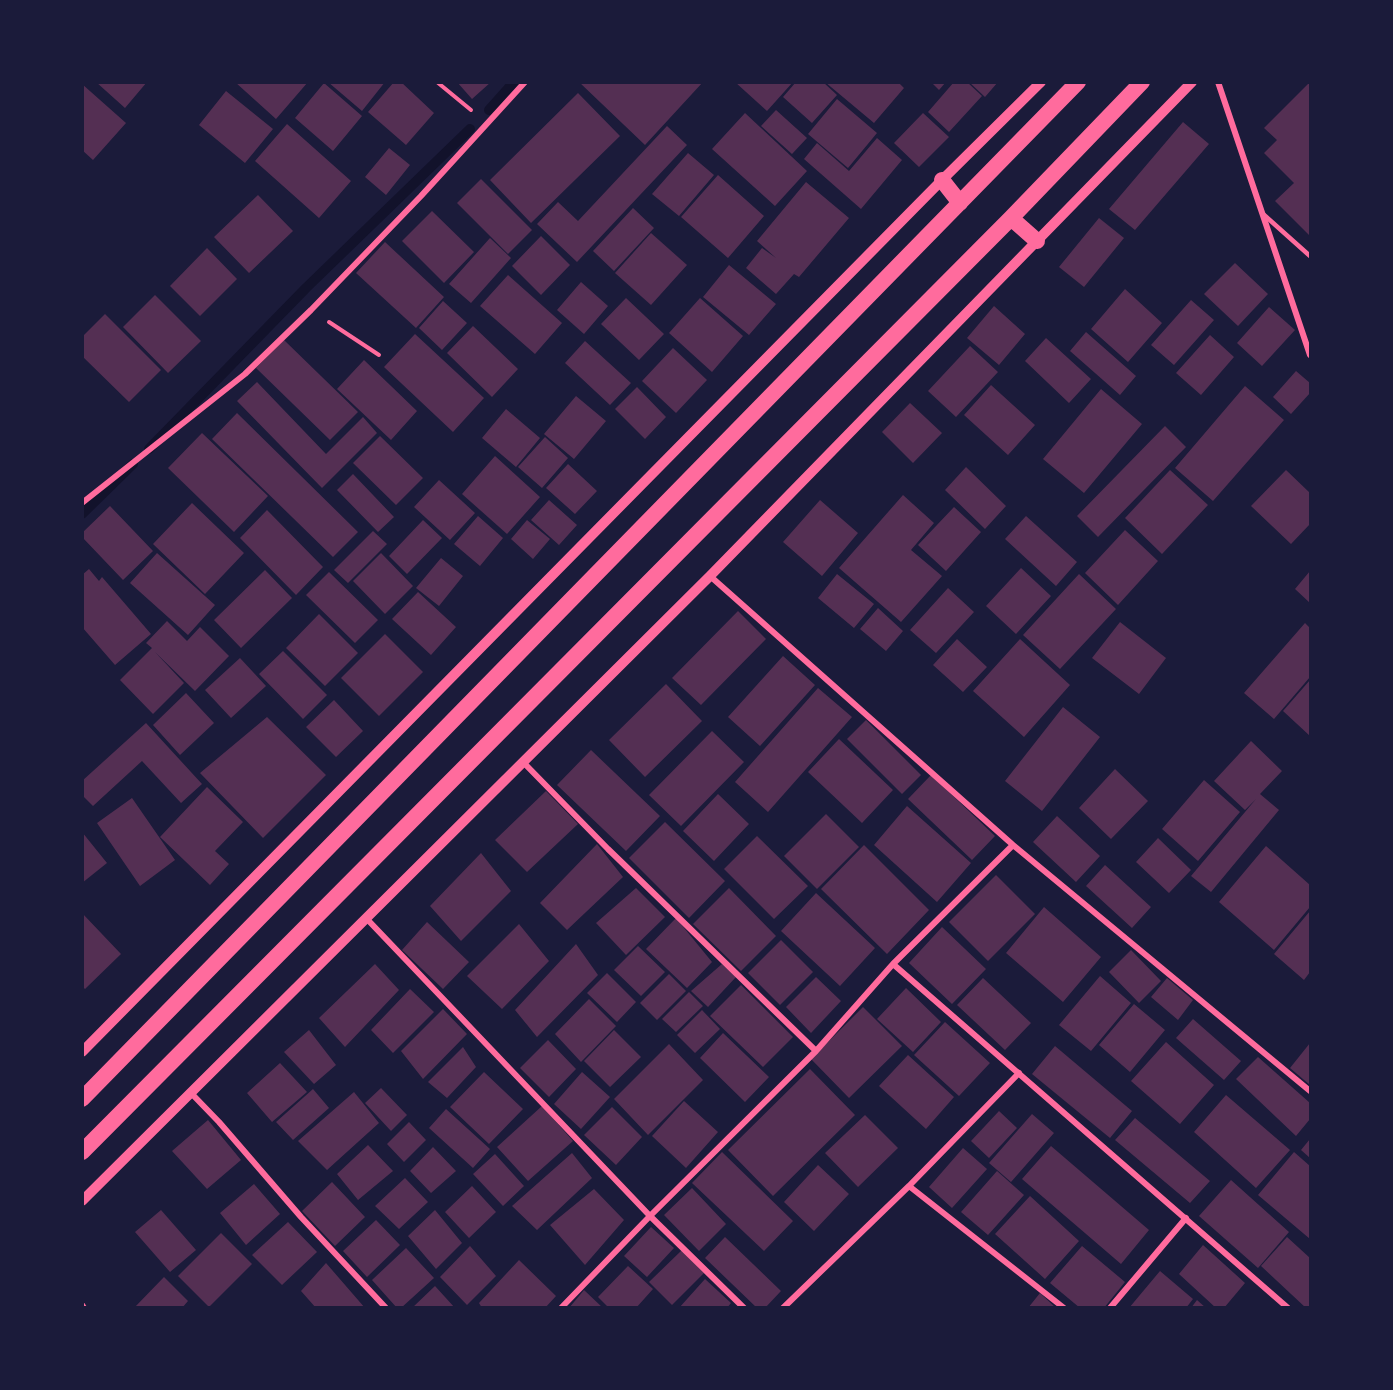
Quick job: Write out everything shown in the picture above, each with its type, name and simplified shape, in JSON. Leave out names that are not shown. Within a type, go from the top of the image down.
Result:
[{"type":"highway","points":[[82,1099],[1078,82]]},
{"type":"highway","points":[[82,1152],[1011,218],[1142,82]]},
{"type":"highway","points":[[942,180],[960,203]]},
{"type":"highway","points":[[1011,218],[1036,241]]},
{"type":"street","points":[[82,503],[245,374],[310,310],[488,124],[525,82]]},
{"type":"street","points":[[82,1052],[1041,82]]},
{"type":"street","points":[[82,1201],[710,576],[1192,82]]},
{"type":"street","points":[[1218,82],[1311,355]]},
{"type":"street","points":[[710,576],[1013,845],[1311,1091]]},
{"type":"street","points":[[523,762],[608,849],[816,1051]]},
{"type":"street","points":[[561,1308],[816,1051],[893,964],[1013,845]]},
{"type":"street","points":[[366,918],[650,1216],[744,1308]]},
{"type":"street","points":[[893,964],[1288,1308]]},
{"type":"street","points":[[783,1308],[909,1186],[1019,1074]]},
{"type":"street","points":[[191,1093],[301,1217],[386,1308]]},
{"type":"street","points":[[909,1186],[1064,1308]]},
{"type":"street","points":[[1110,1308],[1186,1218]]},
{"type":"lane","points":[[1263,213],[1311,256]]},
{"type":"path","points":[[436,82],[488,124]]},
{"type":"path","points":[[310,310],[379,355]]},
{"type":"building","points":[[96,82],[147,82],[125,108]]},
{"type":"building","points":[[235,82],[308,82],[276,119]]},
{"type":"building","points":[[328,82],[385,82],[362,111]]},
{"type":"building","points":[[394,82],[401,82],[434,113],[406,145],[368,112]]},
{"type":"building","points":[[457,82],[491,82],[472,99]]},
{"type":"building","points":[[579,82],[703,82],[645,145]]},
{"type":"building","points":[[735,82],[793,82],[767,111]]},
{"type":"building","points":[[796,82],[823,82],[837,95],[812,123],[783,97]]},
{"type":"building","points":[[825,82],[898,82],[904,88],[874,123]]},
{"type":"building","points":[[931,82],[946,82],[939,90]]},
{"type":"building","points":[[954,82],[967,82],[982,96],[949,132],[928,112]]},
{"type":"building","points":[[969,82],[998,82],[985,97]]},
{"type":"building","points":[[1310,82],[1310,236],[1275,201],[1294,183],[1264,153],[1277,140],[1264,128]]},
{"type":"building","points":[[324,83],[362,116],[333,151],[295,118]]},
{"type":"building","points":[[82,84],[126,123],[93,160],[82,150]]},
{"type":"building","points":[[226,91],[273,129],[245,163],[199,125]]},
{"type":"building","points":[[578,93],[620,136],[531,223],[490,180]]},
{"type":"building","points":[[837,99],[877,133],[848,168],[808,134]]},
{"type":"building","points":[[776,110],[807,138],[792,154],[761,126]]},
{"type":"building","points":[[745,113],[807,171],[775,206],[712,149]]},
{"type":"building","points":[[923,113],[949,137],[919,167],[894,143]]},
{"type":"building","points":[[1183,122],[1209,144],[1135,230],[1109,209]]},
{"type":"building","points":[[287,124],[351,181],[319,218],[255,161]]},
{"type":"building","points":[[667,126],[687,145],[577,262],[537,224],[558,202],[578,221]]},
{"type":"building","points":[[877,138],[902,160],[861,209],[804,159],[817,143],[849,171]]},
{"type":"building","points":[[389,148],[410,165],[386,195],[365,177]]},
{"type":"building","points":[[688,153],[714,175],[679,216],[652,194]]},
{"type":"building","points":[[718,175],[764,216],[728,258],[681,217]]},
{"type":"building","points":[[481,179],[532,230],[508,254],[457,203]]},
{"type":"building","points":[[806,182],[849,218],[799,277],[794,274],[776,294],[746,268],[762,248],[776,258],[757,241]]},
{"type":"building","points":[[258,195],[293,231],[249,273],[214,237]]},
{"type":"building","points":[[633,208],[654,228],[614,271],[593,251]]},
{"type":"building","points":[[432,211],[474,252],[444,283],[402,241]]},
{"type":"building","points":[[1099,218],[1124,238],[1084,287],[1059,267]]},
{"type":"building","points":[[651,233],[687,265],[651,305],[615,273]]},
{"type":"building","points":[[541,236],[570,265],[541,295],[512,266]]},
{"type":"building","points":[[490,238],[511,258],[471,303],[449,284]]},
{"type":"building","points":[[385,242],[444,297],[416,328],[356,273]]},
{"type":"building","points":[[207,248],[237,279],[200,316],[170,286]]},
{"type":"building","points":[[1235,263],[1268,294],[1238,326],[1204,294]]},
{"type":"building","points":[[729,265],[776,304],[749,335],[703,297]]},
{"type":"building","points":[[508,275],[562,323],[535,354],[480,306]]},
{"type":"building","points":[[581,282],[608,306],[584,334],[557,310]]},
{"type":"building","points":[[1125,289],[1162,323],[1128,362],[1091,329]]},
{"type":"building","points":[[155,295],[201,341],[168,373],[123,327]]},
{"type":"building","points":[[626,298],[664,334],[639,360],[601,324]]},
{"type":"building","points":[[700,298],[743,336],[712,372],[669,333]]},
{"type":"building","points":[[1191,300],[1214,320],[1174,365],[1151,345]]},
{"type":"building","points":[[443,301],[467,323],[442,350],[419,328]]},
{"type":"building","points":[[994,306],[1025,334],[999,365],[967,338]]},
{"type":"building","points":[[1269,307],[1295,330],[1262,366],[1237,343]]},
{"type":"building","points":[[105,314],[161,370],[129,402],[82,356],[82,337]]},
{"type":"building","points":[[473,326],[518,369],[492,397],[447,353]]},
{"type":"building","points":[[1086,332],[1136,376],[1120,395],[1070,351]]},
{"type":"building","points":[[415,334],[484,398],[453,432],[384,367]]},
{"type":"building","points":[[1210,335],[1234,357],[1201,395],[1176,373]]},
{"type":"building","points":[[1046,338],[1091,379],[1069,403],[1025,361]]},
{"type":"building","points":[[284,340],[358,412],[330,440],[256,368]]},
{"type":"building","points":[[585,341],[631,383],[610,405],[565,363]]},
{"type":"building","points":[[970,346],[998,372],[956,417],[928,391]]},
{"type":"building","points":[[673,348],[707,380],[676,413],[642,381]]},
{"type":"building","points":[[364,360],[417,411],[391,440],[337,389]]},
{"type":"building","points":[[1296,371],[1310,383],[1310,393],[1291,414],[1273,397]]},
{"type":"building","points":[[257,382],[326,454],[363,417],[377,433],[322,488],[237,401]]},
{"type":"building","points":[[991,385],[1035,425],[1008,455],[964,415]]},
{"type":"building","points":[[1245,386],[1284,420],[1213,501],[1175,468]]},
{"type":"building","points":[[637,387],[666,417],[645,439],[615,409]]},
{"type":"building","points":[[1101,389],[1142,424],[1084,493],[1043,459]]},
{"type":"building","points":[[576,396],[606,421],[574,459],[544,434]]},
{"type":"building","points":[[910,403],[942,433],[913,463],[882,432]]},
{"type":"building","points":[[506,409],[540,438],[516,467],[482,438]]},
{"type":"building","points":[[237,413],[358,532],[333,557],[212,439]]},
{"type":"building","points":[[1165,426],[1186,447],[1098,537],[1077,516]]},
{"type":"building","points":[[202,433],[268,496],[234,532],[168,468]]},
{"type":"building","points":[[380,436],[423,478],[396,505],[353,463]]},
{"type":"building","points":[[545,437],[568,458],[542,488],[518,467]]},
{"type":"building","points":[[495,456],[540,497],[507,534],[462,494]]},
{"type":"building","points":[[568,464],[597,491],[575,514],[546,488]]},
{"type":"building","points":[[966,467],[1006,506],[985,529],[945,490]]},
{"type":"building","points":[[1170,470],[1208,505],[1162,554],[1125,518]]},
{"type":"building","points":[[1286,470],[1310,493],[1310,524],[1291,544],[1251,506]]},
{"type":"building","points":[[353,474],[394,517],[378,532],[337,490]]},
{"type":"building","points":[[439,480],[475,513],[450,540],[414,507]]},
{"type":"building","points":[[903,495],[934,523],[911,550],[942,576],[901,622],[839,568]]},
{"type":"building","points":[[549,500],[577,525],[559,545],[531,520]]},
{"type":"building","points":[[820,500],[858,533],[822,576],[783,542]]},
{"type":"building","points":[[192,503],[244,553],[205,594],[153,544]]},
{"type":"building","points":[[110,506],[153,551],[123,580],[82,537],[82,533]]},
{"type":"building","points":[[954,507],[981,532],[946,571],[918,545]]},
{"type":"building","points":[[267,510],[323,567],[296,595],[240,538]]},
{"type":"building","points":[[478,516],[503,538],[480,566],[454,544]]},
{"type":"building","points":[[1026,516],[1077,562],[1056,586],[1005,539]]},
{"type":"building","points":[[423,520],[442,538],[407,574],[389,556]]},
{"type":"building","points":[[527,520],[550,539],[533,559],[511,539]]},
{"type":"building","points":[[1125,530],[1158,561],[1118,605],[1085,573]]},
{"type":"building","points":[[373,531],[387,544],[348,583],[334,570]]},
{"type":"building","points":[[157,553],[215,605],[188,635],[130,583]]},
{"type":"building","points":[[381,553],[413,586],[385,614],[353,581]]},
{"type":"building","points":[[441,558],[463,576],[439,606],[416,588]]},
{"type":"building","points":[[1021,568],[1051,596],[1016,634],[986,606]]},
{"type":"building","points":[[89,569],[99,581],[102,577],[151,634],[115,665],[82,627],[82,575]]},
{"type":"building","points":[[265,570],[292,598],[241,648],[214,620]]},
{"type":"building","points":[[1310,571],[1310,603],[1295,589]]},
{"type":"building","points":[[329,572],[378,620],[355,643],[306,595]]},
{"type":"building","points":[[837,574],[874,604],[854,628],[818,598]]},
{"type":"building","points":[[1079,574],[1116,609],[1060,669],[1023,635]]},
{"type":"building","points":[[948,588],[974,612],[936,653],[910,630]]},
{"type":"building","points":[[418,592],[456,627],[431,655],[392,619]]},
{"type":"building","points":[[878,608],[903,631],[886,651],[860,629]]},
{"type":"building","points":[[738,611],[766,639],[701,705],[672,678]]},
{"type":"building","points":[[319,614],[358,653],[325,686],[286,648]]},
{"type":"building","points":[[167,621],[187,641],[200,627],[229,656],[195,691],[155,652],[184,683],[153,714],[120,680],[152,648],[146,643]]},
{"type":"building","points":[[1120,622],[1166,658],[1139,694],[1092,658]]},
{"type":"building","points":[[1305,623],[1310,628],[1310,677],[1274,719],[1244,693]]},
{"type":"building","points":[[385,634],[423,672],[379,716],[341,678]]},
{"type":"building","points":[[957,639],[987,667],[963,692],[933,665]]},
{"type":"building","points":[[1020,639],[1070,685],[1024,737],[973,691]]},
{"type":"building","points":[[283,651],[327,695],[303,719],[259,674]]},
{"type":"building","points":[[783,656],[815,685],[760,746],[728,717]]},
{"type":"building","points":[[240,658],[266,686],[231,718],[205,690]]},
{"type":"building","points":[[1310,680],[1310,736],[1283,711]]},
{"type":"building","points":[[666,684],[702,721],[645,777],[609,740]]},
{"type":"building","points":[[818,688],[852,717],[768,812],[735,782]]},
{"type":"building","points":[[186,693],[214,723],[180,755],[153,725]]},
{"type":"building","points":[[334,700],[363,731],[336,757],[306,727]]},
{"type":"building","points":[[1063,707],[1100,737],[1042,811],[1005,781]]},
{"type":"building","points":[[267,717],[326,775],[263,838],[200,773]]},
{"type":"building","points":[[866,720],[921,775],[902,794],[847,739]]},
{"type":"building","points":[[146,723],[202,784],[181,803],[142,761],[93,806],[82,795],[82,781]]},
{"type":"building","points":[[712,731],[744,762],[681,826],[649,795]]},
{"type":"building","points":[[839,739],[893,790],[862,823],[808,772]]},
{"type":"building","points":[[1251,741],[1282,771],[1260,794],[1279,810],[1211,892],[1191,876],[1256,799],[1245,810],[1214,781]]},
{"type":"building","points":[[591,750],[660,816],[626,851],[557,785]]},
{"type":"building","points":[[1115,769],[1148,801],[1111,839],[1079,808]]},
{"type":"building","points":[[931,775],[995,836],[972,860],[908,799]]},
{"type":"building","points":[[1204,780],[1240,812],[1198,861],[1162,829]]},
{"type":"building","points":[[207,787],[243,822],[215,851],[229,864],[210,885],[160,837]]},
{"type":"building","points":[[546,791],[578,824],[527,872],[495,840]]},
{"type":"building","points":[[718,794],[749,824],[714,861],[683,831]]},
{"type":"building","points":[[132,798],[175,860],[140,886],[97,823]]},
{"type":"building","points":[[907,806],[971,863],[937,902],[874,845]]},
{"type":"building","points":[[826,814],[859,847],[817,889],[784,856]]},
{"type":"building","points":[[1057,816],[1100,856],[1076,882],[1033,842]]},
{"type":"building","points":[[665,822],[725,881],[689,918],[629,858]]},
{"type":"building","points":[[82,832],[107,863],[82,883]]},
{"type":"building","points":[[757,836],[808,886],[774,919],[724,869]]},
{"type":"building","points":[[1158,838],[1191,870],[1169,893],[1136,862]]},
{"type":"building","points":[[597,844],[623,877],[567,930],[540,903]]},
{"type":"building","points":[[864,845],[929,910],[887,954],[821,889]]},
{"type":"building","points":[[1266,846],[1310,885],[1310,907],[1274,950],[1219,902]]},
{"type":"building","points":[[481,853],[511,891],[461,941],[430,906]]},
{"type":"building","points":[[1105,865],[1151,907],[1132,928],[1086,886]]},
{"type":"building","points":[[996,875],[1035,914],[988,961],[949,922]]},
{"type":"building","points":[[636,888],[665,917],[626,955],[596,923]]},
{"type":"building","points":[[729,888],[776,936],[741,971],[693,924]]},
{"type":"building","points":[[816,893],[875,948],[840,986],[781,931]]},
{"type":"building","points":[[1044,907],[1101,957],[1063,1002],[1006,953]]},
{"type":"building","points":[[1310,911],[1310,972],[1304,980],[1274,954]]},
{"type":"building","points":[[82,913],[121,954],[85,989],[82,986]]},
{"type":"building","points":[[676,918],[712,962],[687,988],[646,949]]},
{"type":"building","points":[[427,922],[469,962],[443,989],[402,950]]},
{"type":"building","points":[[519,924],[549,961],[502,1009],[467,976]]},
{"type":"building","points":[[942,927],[986,969],[952,1004],[909,963]]},
{"type":"building","points":[[781,940],[813,972],[780,1005],[748,973]]},
{"type":"building","points":[[576,944],[598,975],[537,1037],[515,1010]]},
{"type":"building","points":[[638,946],[665,972],[641,996],[614,970]]},
{"type":"building","points":[[1131,950],[1161,981],[1139,1003],[1109,972]]},
{"type":"building","points":[[375,964],[399,990],[345,1047],[319,1018]]},
{"type":"building","points":[[722,964],[736,977],[708,1007],[691,991]]},
{"type":"building","points":[[607,973],[636,1002],[617,1022],[587,993]]},
{"type":"building","points":[[669,974],[686,991],[657,1020],[640,1003]]},
{"type":"building","points":[[1100,976],[1131,1003],[1091,1051],[1059,1025]]},
{"type":"building","points":[[816,977],[841,1001],[811,1033],[786,1007]]},
{"type":"building","points":[[983,978],[1031,1023],[1005,1050],[957,1005]]},
{"type":"building","points":[[1167,978],[1193,1000],[1178,1020],[1151,997]]},
{"type":"building","points":[[741,985],[793,1037],[763,1067],[710,1016]]},
{"type":"building","points":[[906,988],[941,1022],[913,1052],[877,1019]]},
{"type":"building","points":[[410,989],[434,1012],[393,1053],[371,1030]]},
{"type":"building","points":[[689,992],[703,1006],[676,1032],[662,1019]]},
{"type":"building","points":[[589,999],[616,1026],[581,1062],[555,1034]]},
{"type":"building","points":[[1134,1004],[1165,1030],[1130,1072],[1099,1045]]},
{"type":"building","points":[[863,1007],[902,1046],[849,1098],[811,1059]]},
{"type":"building","points":[[443,1009],[467,1034],[423,1079],[401,1051]]},
{"type":"building","points":[[702,1010],[720,1029],[695,1053],[677,1035]]},
{"type":"building","points":[[1193,1019],[1241,1061],[1224,1080],[1176,1038]]},
{"type":"building","points":[[945,1022],[990,1063],[959,1096],[914,1055]]},
{"type":"building","points":[[309,1030],[336,1065],[314,1084],[284,1052]]},
{"type":"building","points":[[614,1030],[641,1057],[610,1087],[584,1061]]},
{"type":"building","points":[[723,1033],[769,1077],[745,1102],[700,1058]]},
{"type":"building","points":[[548,1040],[576,1069],[549,1097],[520,1068]]},
{"type":"building","points":[[1166,1042],[1214,1085],[1180,1124],[1131,1081]]},
{"type":"building","points":[[1310,1043],[1310,1085],[1290,1068]]},
{"type":"building","points":[[669,1044],[703,1080],[648,1135],[614,1099]]},
{"type":"building","points":[[1055,1046],[1132,1111],[1110,1138],[1032,1074]]},
{"type":"building","points":[[463,1047],[476,1067],[447,1098],[428,1082]]},
{"type":"building","points":[[908,1055],[954,1097],[926,1129],[879,1086]]},
{"type":"building","points":[[1258,1057],[1310,1103],[1310,1119],[1296,1136],[1236,1079]]},
{"type":"building","points":[[280,1063],[307,1092],[272,1122],[247,1093]]},
{"type":"building","points":[[810,1069],[855,1115],[773,1196],[728,1150]]},
{"type":"building","points":[[484,1072],[523,1109],[489,1144],[450,1107]]},
{"type":"building","points":[[582,1072],[610,1097],[581,1129],[554,1104]]},
{"type":"building","points":[[381,1088],[407,1115],[391,1131],[365,1103]]},
{"type":"building","points":[[313,1089],[329,1108],[293,1140],[276,1122]]},
{"type":"building","points":[[354,1092],[379,1123],[327,1170],[298,1141]]},
{"type":"building","points":[[1226,1095],[1290,1150],[1256,1188],[1194,1132]]},
{"type":"building","points":[[684,1101],[718,1132],[686,1168],[652,1136]]},
{"type":"building","points":[[542,1106],[573,1141],[528,1181],[497,1147]]},
{"type":"building","points":[[612,1107],[642,1137],[616,1165],[584,1135]]},
{"type":"building","points":[[446,1109],[490,1149],[473,1168],[429,1128]]},
{"type":"building","points":[[999,1111],[1017,1128],[989,1158],[971,1141]]},
{"type":"building","points":[[1032,1114],[1054,1133],[1011,1182],[989,1163]]},
{"type":"building","points":[[865,1115],[898,1148],[858,1187],[825,1153]]},
{"type":"building","points":[[1135,1118],[1210,1181],[1190,1203],[1115,1140]]},
{"type":"building","points":[[208,1120],[241,1160],[207,1189],[172,1151]]},
{"type":"building","points":[[409,1122],[426,1140],[404,1162],[387,1144]]},
{"type":"building","points":[[1310,1139],[1310,1158],[1301,1150]]},
{"type":"building","points":[[368,1145],[393,1171],[358,1200],[337,1174]]},
{"type":"building","points":[[1051,1146],[1149,1230],[1121,1264],[1022,1179]]},
{"type":"building","points":[[433,1147],[456,1171],[431,1193],[410,1171]]},
{"type":"building","points":[[963,1148],[987,1169],[952,1208],[929,1187]]},
{"type":"building","points":[[722,1152],[793,1221],[764,1251],[692,1183]]},
{"type":"building","points":[[1294,1152],[1310,1166],[1310,1239],[1258,1195]]},
{"type":"building","points":[[572,1153],[592,1178],[537,1230],[512,1206]]},
{"type":"building","points":[[495,1154],[524,1186],[503,1206],[473,1174]]},
{"type":"building","points":[[818,1165],[849,1194],[814,1231],[784,1202]]},
{"type":"building","points":[[997,1171],[1024,1195],[988,1235],[961,1212]]},
{"type":"building","points":[[405,1178],[428,1202],[399,1229],[375,1206]]},
{"type":"building","points":[[1231,1180],[1289,1232],[1258,1268],[1199,1216]]},
{"type":"building","points":[[332,1182],[365,1217],[335,1246],[302,1211]]},
{"type":"building","points":[[254,1184],[280,1214],[246,1245],[220,1213]]},
{"type":"building","points":[[472,1186],[496,1212],[469,1238],[445,1212]]},
{"type":"building","points":[[692,1188],[726,1224],[699,1251],[664,1215]]},
{"type":"building","points":[[594,1189],[624,1220],[585,1265],[550,1225]]},
{"type":"building","points":[[1030,1196],[1079,1241],[1045,1279],[995,1234]]},
{"type":"building","points":[[161,1210],[196,1250],[170,1272],[135,1232]]},
{"type":"building","points":[[435,1210],[462,1243],[436,1269],[408,1236]]},
{"type":"building","points":[[376,1220],[400,1245],[367,1277],[343,1251]]},
{"type":"building","points":[[288,1222],[317,1252],[282,1285],[252,1255]]},
{"type":"building","points":[[651,1227],[674,1248],[647,1277],[624,1256]]},
{"type":"building","points":[[221,1233],[252,1264],[209,1307],[178,1276]]},
{"type":"building","points":[[725,1237],[781,1291],[765,1308],[757,1308],[705,1258]]},
{"type":"building","points":[[1287,1237],[1310,1258],[1310,1308],[1306,1308],[1261,1266]]},
{"type":"building","points":[[1203,1245],[1245,1283],[1224,1308],[1216,1308],[1179,1274]]},
{"type":"building","points":[[470,1246],[496,1276],[467,1305],[440,1277]]},
{"type":"building","points":[[1082,1246],[1125,1282],[1104,1308],[1080,1308],[1050,1283]]},
{"type":"building","points":[[406,1248],[434,1278],[401,1308],[397,1308],[372,1280]]},
{"type":"building","points":[[682,1250],[704,1273],[672,1305],[649,1282]]},
{"type":"building","points":[[519,1260],[556,1296],[545,1308],[482,1308],[479,1303]]},
{"type":"building","points":[[326,1263],[365,1308],[316,1308],[301,1291]]},
{"type":"building","points":[[628,1266],[653,1289],[636,1308],[609,1308],[598,1297]]},
{"type":"building","points":[[1160,1271],[1193,1299],[1186,1308],[1129,1308]]},
{"type":"building","points":[[164,1277],[188,1301],[182,1308],[134,1308]]},
{"type":"building","points":[[705,1279],[731,1303],[727,1308],[679,1308]]},
{"type":"building","points":[[435,1286],[455,1308],[412,1308]]},
{"type":"building","points":[[584,1290],[603,1308],[569,1308]]},
{"type":"building","points":[[1040,1293],[1056,1308],[1028,1308]]},
{"type":"building","points":[[1197,1300],[1206,1308],[1191,1308]]},
{"type":"waterway","points":[[489,110],[514,82]]},
{"type":"waterway","points":[[149,449],[306,288],[470,129]]},
{"type":"waterway","points":[[82,514],[133,464]]}]
